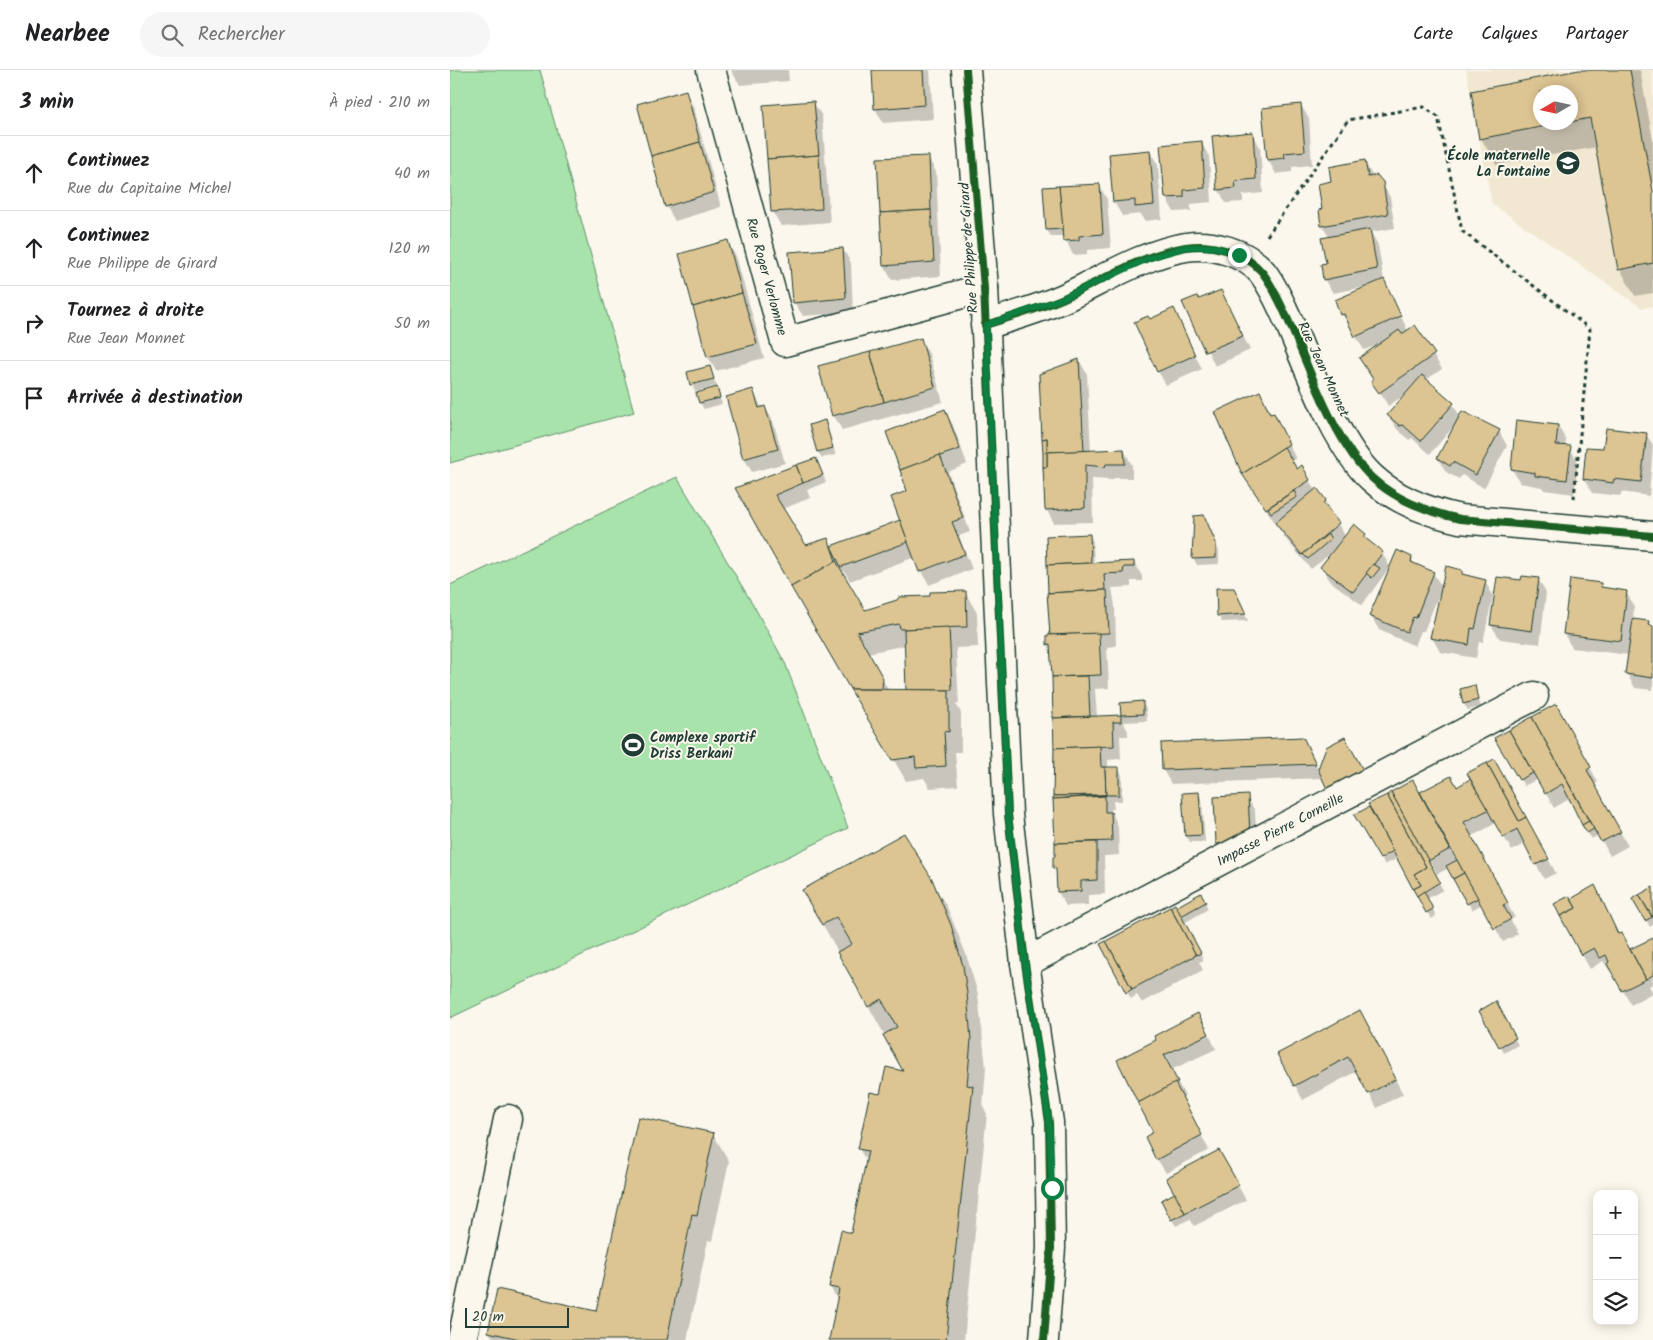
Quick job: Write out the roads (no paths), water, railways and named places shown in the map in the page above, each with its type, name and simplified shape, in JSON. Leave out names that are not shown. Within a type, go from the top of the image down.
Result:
[{"type":"street","name":"Rue Roger Verlomme","points":[[711,70],[785,342],[984,288]]},
{"type":"street","name":"Rue Philippe de Girard","points":[[966,70],[984,288],[1007,804],[1025,963],[1049,1122],[1051,1248],[1044,1340]]},
{"type":"street","name":"Rue Jean Monnet","points":[[986,325],[1061,299],[1149,258],[1186,247],[1215,247],[1239,255],[1261,271],[1277,297],[1334,422],[1352,454],[1372,478],[1400,498],[1429,512],[1460,519],[1653,536]]},
{"type":"street","name":"Impasse Pierre Corneille","points":[[1025,963],[1534,696]]},
{"type":"street","points":[[460,1324],[508,1119]]},
{"type":"place","name":"École maternelle La Fontaine","points":[[1568,163]]},
{"type":"place","name":"Complexe sportif Driss Berkani","points":[[633,745]]}]
